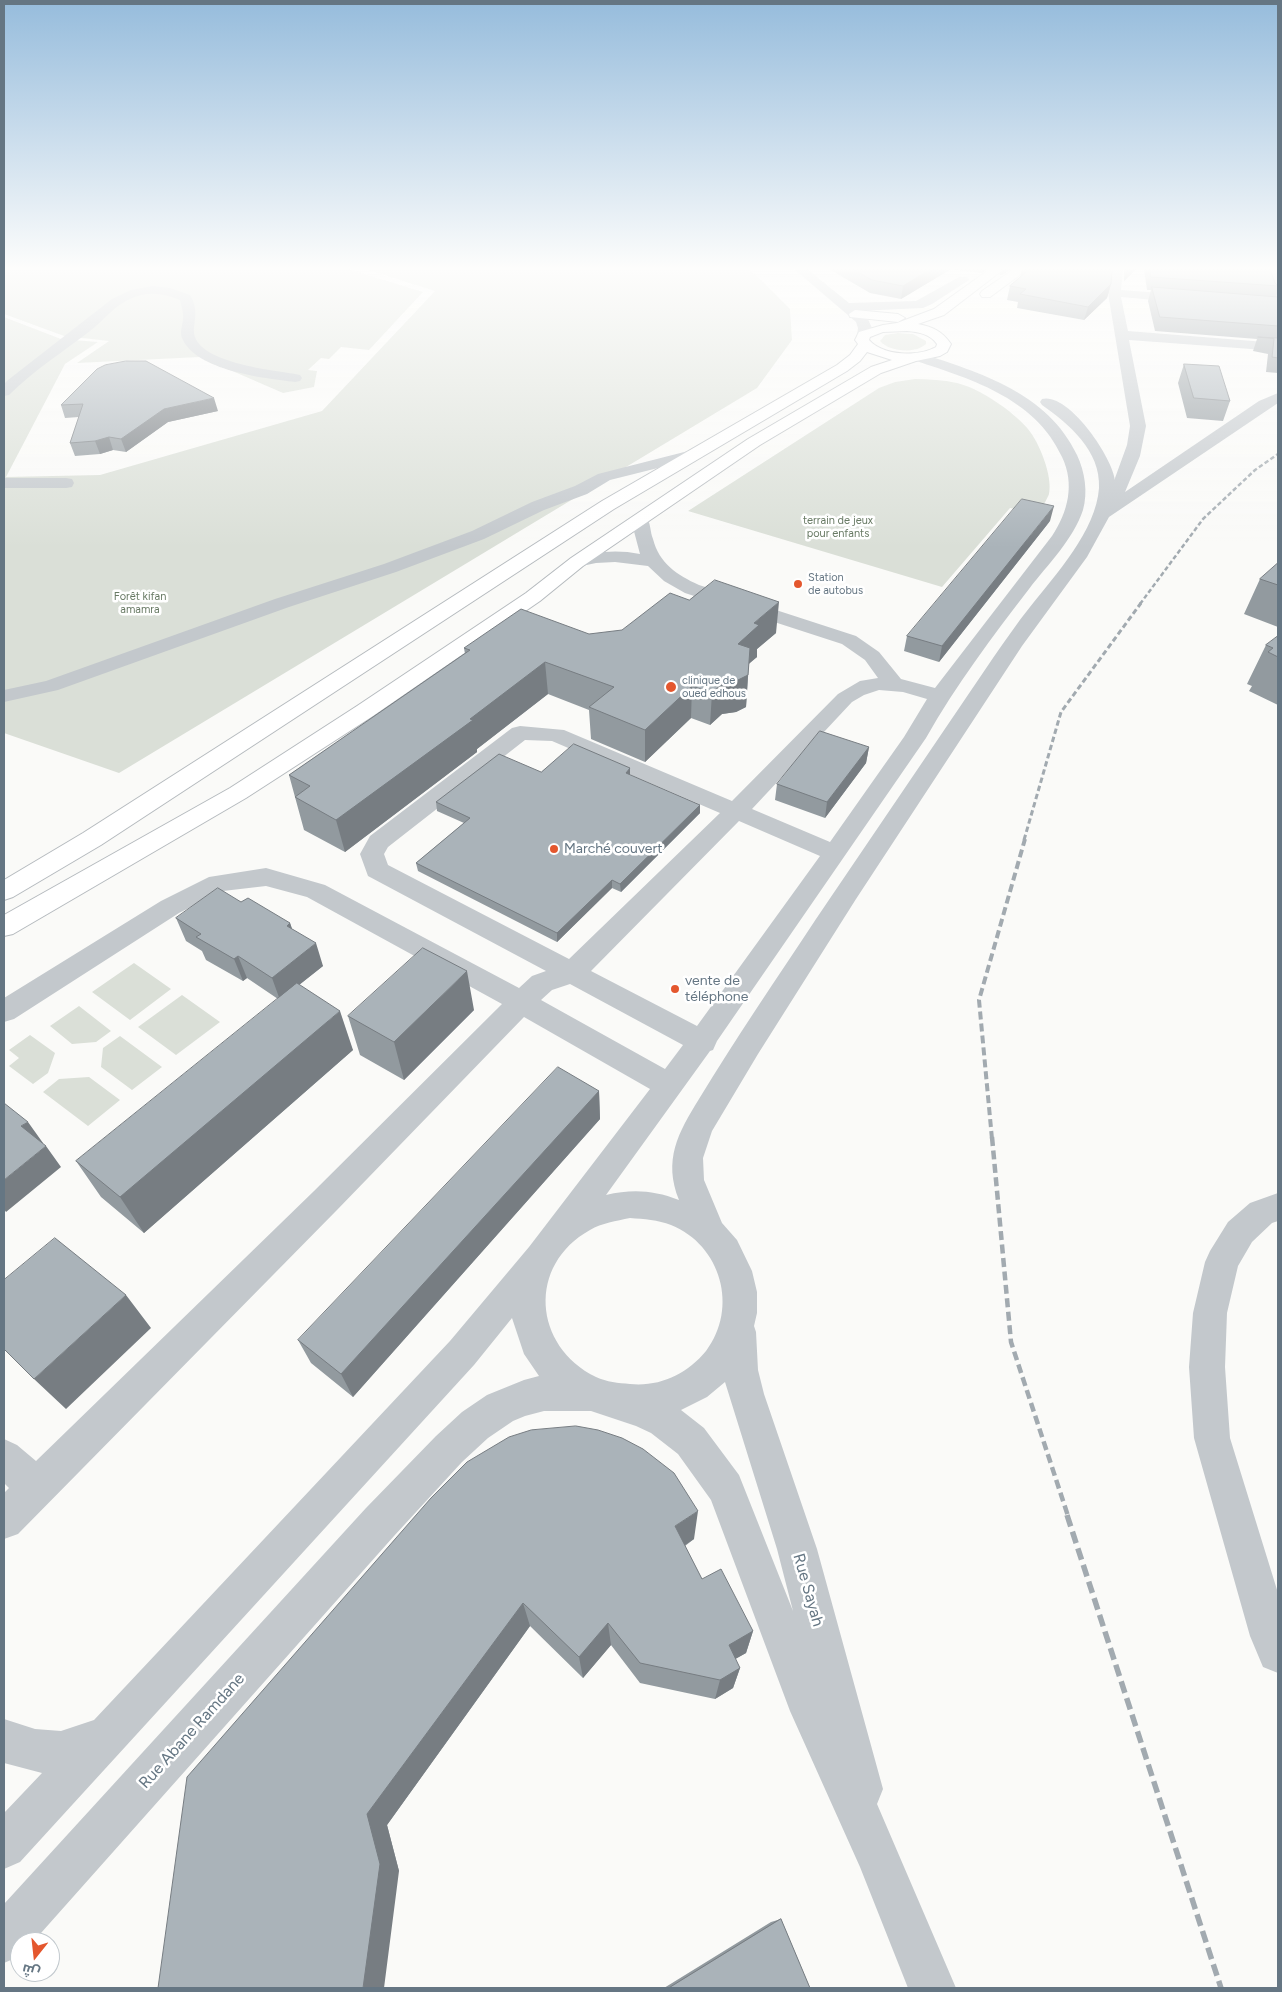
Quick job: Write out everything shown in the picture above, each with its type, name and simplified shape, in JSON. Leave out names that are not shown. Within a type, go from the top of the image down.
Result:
[{"type":"main road","points":[[4,891],[92,839],[608,505],[850,362]]},
{"type":"main road","points":[[4,927],[238,793],[365,711],[533,598],[577,562],[754,442],[876,370],[900,362]]},
{"type":"street","points":[[4,392],[16,379],[39,362]]},
{"type":"street","points":[[222,362],[248,371],[295,378]]},
{"type":"street","points":[[4,1846],[110,1736],[462,1353],[546,1249],[703,1042],[915,738],[940,696],[1066,526],[1074,512],[1078,488],[1077,473],[1064,440],[1040,413],[1015,397],[976,378],[929,362]]},
{"type":"street","points":[[979,362],[1034,394],[1070,419],[1097,449],[1107,489],[1102,515]]},
{"type":"street","points":[[710,1233],[688,1180],[687,1157],[697,1130],[715,1098],[855,878],[1023,630],[1076,557],[1115,496],[1138,438],[1138,426],[1126,362]]},
{"type":"street","points":[[1102,515],[1264,404],[1278,397]]},
{"type":"street","points":[[1103,468],[1120,462],[1134,449]]},
{"type":"street","points":[[4,696],[51,686],[282,603],[390,568],[478,535],[538,506],[581,490],[604,477],[696,454]]},
{"type":"street","points":[[4,483],[66,483]]},
{"type":"street","points":[[640,520],[644,540],[654,562],[669,576],[692,589],[849,640],[872,656],[894,684]]},
{"type":"street","points":[[577,562],[615,556],[654,562]]},
{"type":"street","points":[[4,1520],[326,1201],[521,1002],[542,983],[572,973],[735,812],[853,691],[863,686],[894,684],[940,696]]},
{"type":"street","points":[[703,1042],[378,870],[372,854],[379,842],[520,733],[556,735],[835,853]]},
{"type":"street","points":[[4,1011],[170,907],[218,882],[266,878],[316,891],[521,1002],[670,1086]]},
{"type":"street","points":[[630,1204],[674,1211],[710,1233],[723,1248],[734,1266],[742,1306],[731,1346],[719,1365],[703,1380],[683,1392],[661,1400],[638,1403],[601,1398],[568,1382],[550,1365],[537,1344],[530,1323],[527,1300],[531,1278],[546,1249],[569,1225],[588,1215],[630,1204]]},
{"type":"street","points":[[1278,1206],[1261,1213],[1240,1232],[1222,1262],[1210,1313],[1207,1367],[1212,1438],[1271,1636],[1278,1652]]},
{"type":"street","name":"Rue Sayah","points":[[738,1326],[740,1370],[744,1386],[797,1549],[878,1856]]},
{"type":"street","name":"Rue Abane Ramdane","points":[[4,1939],[380,1522],[475,1425],[500,1408],[524,1398],[544,1393],[601,1398]]},
{"type":"street","name":"Rue Sayah","points":[[601,1398],[641,1409],[664,1420],[691,1441],[726,1488],[811,1711],[878,1856],[932,1988]]},
{"type":"street","points":[[4,1458],[37,1487]]},
{"type":"street","points":[[4,1741],[35,1752],[61,1753],[110,1736]]},
{"type":"green space","name":"Forêt kifan amamra","points":[[4,362],[68,362],[65,364],[6,477],[100,475],[322,411],[368,362],[776,362],[757,388],[119,773],[4,733]]},
{"type":"green space","points":[[211,362],[317,362],[308,370],[317,371],[314,387],[283,393]]},
{"type":"green space","name":"terrain de jeux pour enfants","points":[[915,379],[957,383],[985,395],[1005,408],[1022,422],[1032,435],[1041,451],[1049,478],[1049,494],[1038,514],[1010,508],[942,587],[688,511],[879,388],[895,382]]},
{"type":"green space","points":[[134,963],[171,989],[130,1020],[92,992]]},
{"type":"green space","points":[[182,995],[220,1022],[176,1055],[138,1027]]},
{"type":"green space","points":[[79,1006],[111,1031],[96,1042],[72,1044],[50,1026]]},
{"type":"green space","points":[[30,1035],[55,1053],[48,1073],[33,1084],[9,1066],[19,1058],[9,1050]]},
{"type":"green space","points":[[120,1036],[162,1067],[132,1090],[101,1067],[103,1048]]},
{"type":"green space","points":[[89,1077],[120,1100],[88,1126],[43,1092],[59,1079]]},
{"type":"building","points":[[121,362],[148,362],[214,398],[164,409],[121,439],[109,437],[95,441],[70,443],[83,404],[61,405],[97,369],[105,365]]},
{"type":"building","points":[[1184,364],[1219,366],[1230,401],[1194,398]]},
{"type":"building","points":[[1022,499],[1054,506],[942,646],[907,636]]},
{"type":"building","points":[[1278,563],[1278,585],[1260,579]]},
{"type":"building","points":[[715,580],[779,602],[754,623],[759,625],[738,644],[750,648],[748,675],[738,680],[724,682],[712,693],[692,686],[645,730],[589,707],[614,687],[545,662],[470,719],[473,720],[336,820],[295,797],[310,786],[289,775],[470,650],[464,648],[521,609],[589,634],[622,630],[670,593],[689,600]]},
{"type":"building","points":[[1278,636],[1278,657],[1268,652],[1273,648],[1266,645]]},
{"type":"building","points":[[820,731],[869,747],[827,802],[777,784]]},
{"type":"building","name":"Marché couvert","points":[[574,744],[630,768],[626,773],[700,805],[620,884],[612,880],[557,933],[416,863],[470,818],[436,802],[499,754],[541,772]]},
{"type":"building","points":[[218,888],[241,902],[248,898],[290,923],[287,926],[316,943],[272,978],[238,956],[234,959],[196,937],[201,934],[176,918]]},
{"type":"building","points":[[423,948],[467,971],[394,1042],[348,1016]]},
{"type":"building","points":[[297,983],[340,1011],[120,1197],[76,1161]]},
{"type":"building","points":[[558,1067],[599,1091],[341,1374],[298,1340]]},
{"type":"building","points":[[4,1103],[28,1122],[21,1126],[46,1146],[4,1180]]},
{"type":"building","points":[[55,1238],[126,1295],[34,1379],[4,1349],[4,1280]]},
{"type":"building","points":[[576,1426],[598,1430],[622,1438],[643,1449],[674,1473],[698,1511],[675,1526],[702,1579],[721,1569],[753,1631],[729,1645],[740,1668],[720,1680],[640,1663],[608,1623],[579,1657],[523,1603],[367,1814],[380,1864],[363,1988],[158,1988],[187,1777],[431,1498],[467,1462],[509,1437],[531,1430]]},
{"type":"building","points":[[781,1919],[810,1988],[669,1988]]},
{"type":"railway","points":[[1140,604],[1203,519],[1255,470],[1278,454]]},
{"type":"railway","points":[[1024,840],[1061,712],[1141,603]]},
{"type":"railway","points":[[992,1139],[979,1000],[1025,839]]},
{"type":"railway","points":[[992,1137],[1011,1342],[1068,1516]]},
{"type":"railway","points":[[1067,1515],[1221,1988]]},
{"type":"place","name":"Station de autobus","points":[[798,584]]},
{"type":"place","name":"clinique de oued edhous","points":[[671,687]]},
{"type":"place","name":"Marché couvert","points":[[554,849]]},
{"type":"place","name":"vente de téléphone","points":[[675,989]]}]
